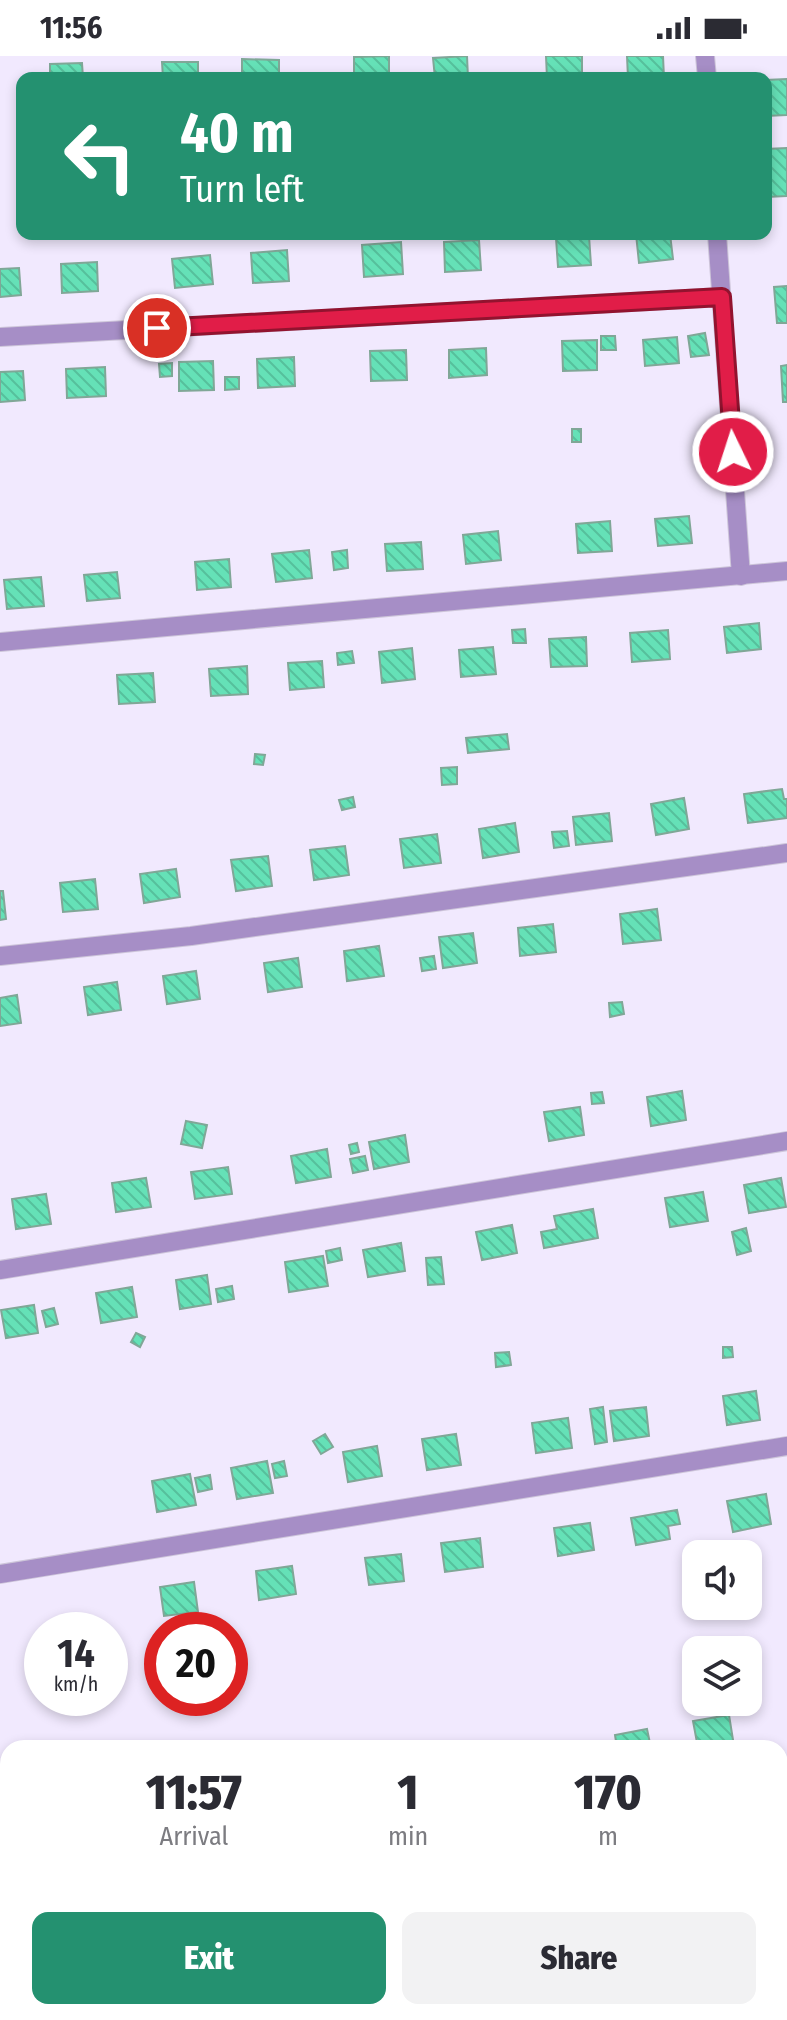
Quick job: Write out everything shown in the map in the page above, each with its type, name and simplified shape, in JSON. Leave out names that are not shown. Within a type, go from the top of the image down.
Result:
[{"type":"lane","points":[[717,240],[741,576]]},
{"type":"lane","points":[[0,337],[722,297]]},
{"type":"lane","points":[[0,642],[787,571]]},
{"type":"lane","points":[[0,956],[191,936],[787,853]]},
{"type":"lane","points":[[0,1270],[787,1141]]},
{"type":"lane","points":[[0,1574],[787,1446]]},
{"type":"building","points":[[389,56],[389,72],[354,72],[354,57]]},
{"type":"building","points":[[467,56],[468,72],[434,72],[433,58]]},
{"type":"building","points":[[546,56],[582,56],[582,72],[547,72]]},
{"type":"building","points":[[627,56],[663,56],[664,72],[628,72]]},
{"type":"building","points":[[242,59],[279,60],[279,72],[242,72]]},
{"type":"building","points":[[162,62],[198,62],[198,72],[163,72]]},
{"type":"building","points":[[82,63],[83,72],[50,72],[50,64]]},
{"type":"building","points":[[787,79],[787,115],[772,116],[772,80]]},
{"type":"building","points":[[787,148],[787,196],[772,197],[772,149]]},
{"type":"building","points":[[479,240],[481,270],[445,272],[444,242]]},
{"type":"building","points":[[556,240],[589,240],[591,265],[558,267]]},
{"type":"building","points":[[637,240],[671,240],[673,259],[639,263]]},
{"type":"building","points":[[401,242],[403,274],[364,277],[362,245]]},
{"type":"building","points":[[287,250],[289,281],[253,283],[251,253]]},
{"type":"building","points":[[210,255],[213,284],[175,288],[172,259]]},
{"type":"building","points":[[97,262],[98,291],[62,293],[61,264]]},
{"type":"building","points":[[19,268],[21,295],[0,297],[0,269]]},
{"type":"building","points":[[787,286],[787,323],[777,323],[774,287]]},
{"type":"building","points":[[705,333],[709,355],[691,357],[688,336]]},
{"type":"building","points":[[601,336],[615,336],[616,350],[601,350]]},
{"type":"building","points":[[677,337],[679,363],[645,366],[643,340]]},
{"type":"building","points":[[597,340],[597,370],[563,371],[562,341]]},
{"type":"building","points":[[486,348],[487,375],[449,378],[449,350]]},
{"type":"building","points":[[406,350],[407,380],[371,381],[370,351]]},
{"type":"building","points":[[294,357],[295,386],[258,388],[257,359]]},
{"type":"building","points":[[213,361],[214,390],[179,391],[179,362]]},
{"type":"building","points":[[172,363],[172,376],[160,377],[159,364]]},
{"type":"building","points":[[787,365],[787,402],[783,402],[781,366]]},
{"type":"building","points":[[105,367],[106,396],[67,398],[66,369]]},
{"type":"building","points":[[23,371],[25,400],[0,402],[0,372]]},
{"type":"building","points":[[225,377],[239,377],[239,389],[225,390]]},
{"type":"building","points":[[572,429],[581,429],[581,442],[572,442]]},
{"type":"building","points":[[689,516],[692,543],[658,546],[655,519]]},
{"type":"building","points":[[610,521],[612,551],[578,553],[576,524]]},
{"type":"building","points":[[498,531],[501,560],[466,564],[463,535]]},
{"type":"building","points":[[421,542],[423,569],[387,571],[385,544]]},
{"type":"building","points":[[309,550],[312,578],[276,582],[272,554]]},
{"type":"building","points":[[347,550],[348,568],[334,570],[332,552]]},
{"type":"building","points":[[229,559],[231,587],[197,590],[195,562]]},
{"type":"building","points":[[117,572],[120,598],[87,601],[84,575]]},
{"type":"building","points":[[41,577],[44,606],[7,609],[4,580]]},
{"type":"building","points":[[759,623],[761,649],[727,653],[724,627]]},
{"type":"building","points":[[525,629],[526,643],[513,643],[512,630]]},
{"type":"building","points":[[668,630],[670,659],[632,662],[630,633]]},
{"type":"building","points":[[586,637],[587,666],[551,667],[549,639]]},
{"type":"building","points":[[493,647],[496,674],[461,677],[459,650]]},
{"type":"building","points":[[412,648],[415,679],[382,683],[379,652]]},
{"type":"building","points":[[352,651],[354,663],[338,665],[337,653]]},
{"type":"building","points":[[322,661],[324,687],[290,690],[288,663]]},
{"type":"building","points":[[247,666],[248,694],[211,696],[209,669]]},
{"type":"building","points":[[153,673],[155,702],[119,704],[117,675]]},
{"type":"building","points":[[507,734],[509,749],[468,753],[466,738]]},
{"type":"building","points":[[255,754],[265,755],[263,765],[254,764]]},
{"type":"building","points":[[457,767],[457,784],[442,785],[441,768]]},
{"type":"building","points":[[782,789],[784,799],[787,799],[787,818],[748,823],[744,794]]},
{"type":"building","points":[[353,797],[355,807],[342,810],[339,800]]},
{"type":"building","points":[[684,798],[689,829],[656,835],[651,804]]},
{"type":"building","points":[[609,813],[612,841],[576,845],[573,817]]},
{"type":"building","points":[[515,823],[519,852],[483,858],[479,829]]},
{"type":"building","points":[[567,831],[569,846],[554,848],[552,832]]},
{"type":"building","points":[[437,834],[441,863],[404,868],[400,839]]},
{"type":"building","points":[[345,846],[349,875],[314,880],[310,850]]},
{"type":"building","points":[[268,856],[272,886],[236,891],[231,860]]},
{"type":"building","points":[[176,869],[180,897],[144,903],[140,874]]},
{"type":"building","points":[[95,879],[98,909],[63,912],[60,883]]},
{"type":"building","points":[[0,891],[3,891],[6,919],[0,920]]},
{"type":"building","points":[[657,909],[661,940],[623,944],[620,914]]},
{"type":"building","points":[[553,924],[556,952],[520,956],[518,928]]},
{"type":"building","points":[[473,933],[477,963],[443,968],[439,937]]},
{"type":"building","points":[[379,946],[384,976],[347,981],[344,951]]},
{"type":"building","points":[[434,956],[436,969],[422,971],[420,958]]},
{"type":"building","points":[[298,958],[302,987],[268,992],[264,963]]},
{"type":"building","points":[[196,971],[200,999],[167,1004],[163,976]]},
{"type":"building","points":[[117,982],[121,1010],[88,1015],[84,987]]},
{"type":"building","points":[[17,995],[21,1023],[0,1026],[0,998]]},
{"type":"building","points":[[622,1002],[624,1014],[610,1017],[609,1003]]},
{"type":"building","points":[[682,1091],[686,1120],[651,1126],[647,1097]]},
{"type":"building","points":[[602,1092],[604,1103],[592,1104],[591,1093]]},
{"type":"building","points":[[580,1107],[584,1135],[549,1141],[544,1112]]},
{"type":"building","points":[[186,1121],[207,1125],[202,1148],[181,1144]]},
{"type":"building","points":[[405,1135],[409,1162],[374,1169],[369,1142]]},
{"type":"building","points":[[357,1143],[359,1152],[351,1154],[349,1145]]},
{"type":"building","points":[[327,1149],[331,1177],[296,1183],[291,1156]]},
{"type":"building","points":[[365,1156],[368,1170],[353,1173],[350,1159]]},
{"type":"building","points":[[228,1167],[232,1194],[195,1199],[191,1172]]},
{"type":"building","points":[[146,1178],[151,1207],[116,1212],[112,1183]]},
{"type":"building","points":[[781,1178],[786,1207],[749,1213],[744,1185]]},
{"type":"building","points":[[703,1192],[708,1221],[670,1227],[665,1198]]},
{"type":"building","points":[[46,1194],[51,1224],[16,1229],[12,1199]]},
{"type":"building","points":[[593,1209],[598,1238],[544,1248],[541,1232],[557,1229],[554,1216]]},
{"type":"building","points":[[512,1225],[517,1253],[482,1260],[476,1232]]},
{"type":"building","points":[[746,1228],[751,1251],[737,1255],[732,1232]]},
{"type":"building","points":[[401,1243],[405,1271],[368,1277],[363,1250]]},
{"type":"building","points":[[340,1248],[342,1260],[328,1263],[326,1251]]},
{"type":"building","points":[[323,1256],[328,1286],[289,1292],[285,1262]]},
{"type":"building","points":[[441,1257],[444,1284],[428,1285],[426,1258]]},
{"type":"building","points":[[207,1275],[211,1304],[180,1309],[176,1280]]},
{"type":"building","points":[[232,1286],[234,1299],[218,1302],[216,1289]]},
{"type":"building","points":[[132,1287],[137,1317],[101,1323],[96,1293]]},
{"type":"building","points":[[34,1305],[38,1333],[6,1338],[1,1310]]},
{"type":"building","points":[[54,1308],[58,1324],[46,1327],[42,1311]]},
{"type":"building","points":[[136,1333],[145,1337],[140,1347],[131,1342]]},
{"type":"building","points":[[723,1347],[732,1347],[733,1357],[723,1358]]},
{"type":"building","points":[[509,1352],[511,1365],[496,1367],[495,1353]]},
{"type":"building","points":[[756,1391],[760,1420],[727,1425],[723,1396]]},
{"type":"building","points":[[603,1407],[607,1442],[595,1444],[590,1409]]},
{"type":"building","points":[[646,1407],[649,1436],[614,1441],[610,1411]]},
{"type":"building","points":[[568,1418],[572,1448],[536,1453],[532,1423]]},
{"type":"building","points":[[325,1434],[333,1447],[321,1454],[313,1441]]},
{"type":"building","points":[[456,1434],[461,1465],[427,1470],[422,1439]]},
{"type":"building","points":[[377,1446],[382,1476],[348,1482],[343,1452]]},
{"type":"building","points":[[267,1461],[273,1493],[237,1499],[231,1468]]},
{"type":"building","points":[[284,1461],[287,1476],[275,1478],[272,1464]]},
{"type":"building","points":[[190,1474],[196,1505],[157,1512],[152,1481]]},
{"type":"building","points":[[210,1475],[212,1489],[198,1492],[195,1478]]},
{"type":"building","points":[[766,1494],[771,1524],[733,1532],[727,1501]]},
{"type":"building","points":[[677,1510],[680,1524],[668,1526],[670,1539],[636,1545],[631,1518]]},
{"type":"building","points":[[590,1523],[594,1550],[558,1556],[554,1528]]},
{"type":"building","points":[[480,1538],[483,1567],[445,1572],[441,1543]]},
{"type":"building","points":[[401,1554],[404,1581],[369,1585],[365,1558]]},
{"type":"building","points":[[292,1566],[296,1594],[259,1600],[256,1571]]},
{"type":"building","points":[[194,1582],[198,1612],[163,1612],[160,1587]]},
{"type":"building","points":[[729,1716],[733,1740],[697,1740],[693,1721]]},
{"type":"building","points":[[647,1729],[649,1740],[616,1740],[615,1735]]},
{"type":"route","points":[[157,328],[722,297],[733,452]]}]
